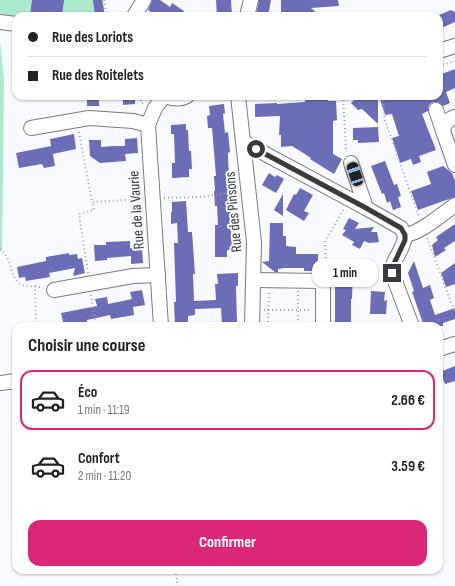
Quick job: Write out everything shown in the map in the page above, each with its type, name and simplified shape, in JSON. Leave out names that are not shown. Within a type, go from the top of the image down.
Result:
[{"type":"street","points":[[136,12],[144,0]]},
{"type":"street","points":[[249,12],[251,0]]},
{"type":"street","points":[[0,22],[12,24]]},
{"type":"street","points":[[443,50],[455,46]]},
{"type":"street","name":"Rue de la Vaurie","points":[[161,322],[148,125],[155,108],[162,100]]},
{"type":"street","name":"Rue des Pinsons","points":[[238,100],[254,242],[252,322]]},
{"type":"street","points":[[31,128],[89,118],[133,121],[148,125]]},
{"type":"street","points":[[445,119],[455,165]]},
{"type":"street","points":[[243,142],[354,198],[366,208],[401,228],[405,235],[404,246],[392,268],[392,273],[410,322]]},
{"type":"street","points":[[351,163],[354,198]]},
{"type":"street","points":[[405,235],[423,228],[455,205]]},
{"type":"street","points":[[54,290],[133,276],[158,275]]},
{"type":"street","points":[[254,280],[323,281],[323,322]]},
{"type":"street","points":[[443,348],[455,344]]},
{"type":"street","points":[[0,383],[12,382]]},
{"type":"path","points":[[104,0],[106,12]]},
{"type":"path","points":[[443,65],[455,61]]},
{"type":"path","points":[[343,100],[346,148],[351,163]]},
{"type":"path","points":[[383,100],[385,120],[455,314]]},
{"type":"path","points":[[323,281],[326,277],[326,242],[354,198]]},
{"type":"path","points":[[92,202],[94,210],[79,214],[95,322]]},
{"type":"path","points":[[0,249],[7,255],[12,272],[17,282],[25,287],[35,286],[36,322]]},
{"type":"path","points":[[268,322],[269,281]]},
{"type":"path","points":[[298,281],[298,322]]},
{"type":"path","points":[[253,309],[323,310]]},
{"type":"path","points":[[176,574],[178,586]]},
{"type":"green space","points":[[0,0],[103,0],[104,12],[12,12],[12,24],[0,22]]},
{"type":"green space","points":[[0,41],[4,80],[2,250],[0,251]]},
{"type":"building","points":[[32,0],[64,0],[62,12],[30,12]]},
{"type":"building","points":[[93,0],[102,0],[104,12],[94,12]]},
{"type":"building","points":[[152,0],[160,0],[170,7],[172,3],[184,11],[151,12],[148,10]]},
{"type":"building","points":[[216,0],[231,0],[232,12],[217,12]]},
{"type":"building","points":[[259,0],[271,0],[269,12],[257,12]]},
{"type":"building","points":[[281,0],[338,0],[339,6],[311,8],[316,12],[281,12]]},
{"type":"building","points":[[451,10],[455,12],[455,22],[443,27],[443,13]]},
{"type":"building","points":[[455,69],[455,88],[446,92],[450,103],[443,106],[438,102],[433,102],[429,105],[428,111],[422,114],[436,150],[419,156],[421,162],[413,165],[411,159],[400,163],[392,138],[399,136],[392,114],[385,115],[380,100],[443,100],[443,74]]},
{"type":"building","points":[[87,100],[99,100],[99,106],[87,106]]},
{"type":"building","points":[[123,100],[135,100],[135,104],[123,105]]},
{"type":"building","points":[[305,100],[336,101],[337,120],[333,121],[333,154],[342,159],[334,174],[292,146],[281,147],[281,135],[279,135],[280,116],[255,117],[255,104],[305,102]]},
{"type":"building","points":[[354,100],[378,100],[378,124],[362,109],[358,110],[351,103]]},
{"type":"building","points":[[224,104],[225,113],[223,114],[225,133],[228,132],[230,152],[228,153],[228,158],[231,213],[235,213],[235,224],[231,224],[231,240],[237,239],[238,250],[227,250],[227,257],[215,257],[215,225],[218,225],[217,206],[215,206],[214,191],[214,176],[216,176],[212,128],[208,128],[207,116],[210,115],[209,106]]},
{"type":"building","points":[[186,124],[186,130],[188,130],[189,151],[191,151],[192,169],[189,169],[189,177],[172,178],[172,163],[175,163],[174,134],[171,134],[171,125]]},
{"type":"building","points":[[378,127],[379,142],[358,143],[358,140],[353,140],[353,128]]},
{"type":"building","points":[[74,134],[76,149],[53,154],[55,166],[44,168],[42,164],[19,168],[16,153],[51,146],[50,139]]},
{"type":"building","points":[[137,138],[138,153],[125,154],[126,161],[100,163],[90,156],[89,140],[101,140],[101,147],[125,146],[125,139]]},
{"type":"building","points":[[385,161],[394,185],[397,184],[401,196],[398,197],[401,207],[393,210],[390,201],[387,203],[384,193],[382,194],[371,166]]},
{"type":"building","points":[[443,166],[452,173],[455,181],[455,197],[418,210],[411,191],[431,184],[427,172]]},
{"type":"building","points":[[269,173],[275,177],[277,175],[284,179],[276,193],[262,185]]},
{"type":"building","points":[[300,188],[313,195],[304,211],[309,213],[304,221],[286,210],[294,194],[296,195]]},
{"type":"building","points":[[283,194],[283,216],[274,210]]},
{"type":"building","points":[[186,201],[188,232],[192,232],[195,274],[193,274],[194,301],[216,300],[215,284],[218,284],[217,274],[238,273],[238,286],[236,286],[237,322],[222,322],[221,308],[195,309],[195,315],[188,316],[188,322],[175,322],[174,302],[176,302],[174,243],[178,243],[177,223],[171,224],[172,202]]},
{"type":"building","points":[[349,218],[359,223],[355,229],[374,227],[371,232],[377,232],[379,242],[369,243],[364,241],[360,249],[352,245],[354,242],[342,235],[346,230],[343,229]]},
{"type":"building","points":[[270,223],[283,223],[283,236],[286,236],[286,246],[296,247],[296,254],[318,254],[318,261],[346,261],[345,270],[353,270],[351,322],[335,322],[335,275],[332,275],[332,271],[304,271],[304,268],[285,268],[278,269],[278,272],[275,272],[262,262],[269,261]]},
{"type":"building","points":[[455,224],[455,241],[444,248],[446,250],[435,257],[432,245],[438,240],[436,237]]},
{"type":"building","points":[[130,241],[130,248],[142,248],[143,263],[131,264],[131,256],[107,258],[107,260],[95,261],[94,245],[106,245],[106,242]]},
{"type":"building","points":[[69,253],[69,255],[77,254],[78,259],[82,258],[85,273],[73,276],[75,268],[49,273],[50,277],[26,281],[25,277],[19,278],[17,267],[46,261],[46,257]]},
{"type":"building","points":[[414,261],[423,288],[430,285],[434,298],[430,300],[435,315],[455,308],[455,319],[443,323],[423,322],[412,292],[414,291],[408,273]]},
{"type":"building","points":[[455,263],[455,284],[446,287],[441,273]]},
{"type":"building","points":[[142,290],[145,305],[133,307],[134,315],[111,319],[110,315],[87,320],[87,322],[63,322],[61,313],[97,306],[95,299],[107,297],[108,304],[132,299],[130,292]]},
{"type":"building","points":[[371,291],[385,292],[384,301],[387,300],[386,314],[370,314]]},
{"type":"building","points":[[455,366],[455,381],[445,384],[443,379],[443,371]]},
{"type":"route","points":[[256,149],[401,228],[405,235],[404,246],[392,268],[392,273]]}]
